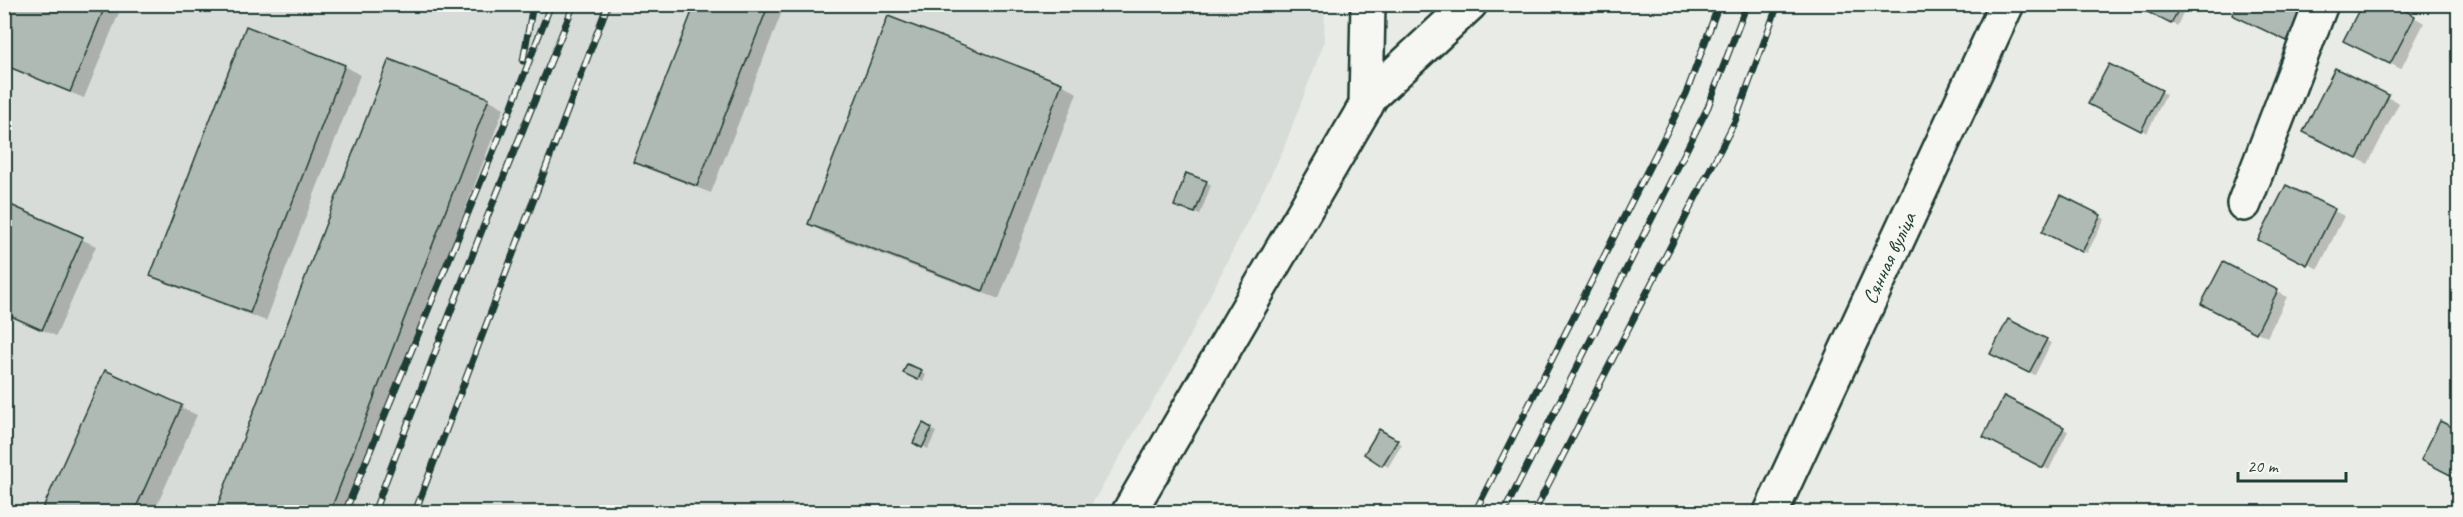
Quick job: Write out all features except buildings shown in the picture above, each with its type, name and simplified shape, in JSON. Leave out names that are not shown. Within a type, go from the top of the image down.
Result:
[{"type":"street","points":[[1366,106],[1368,4]]},
{"type":"street","points":[[1129,513],[1372,95],[1470,4]]},
{"type":"street","name":"Сянная вуліца","points":[[1771,513],[2007,4]]},
{"type":"street","points":[[2244,204],[2321,4]]},
{"type":"shaded area","points":[[4,5],[1325,5],[1324,43],[1281,155],[1176,363],[1087,512],[5,512]]},
{"type":"railway","points":[[523,61],[533,4]]},
{"type":"railway","points":[[345,512],[512,106],[551,4]]},
{"type":"railway","points":[[374,512],[480,235],[574,4]]},
{"type":"railway","points":[[415,512],[608,4]]},
{"type":"railway","points":[[1475,512],[1686,94],[1719,4]]},
{"type":"railway","points":[[1504,512],[1708,107],[1747,4]]},
{"type":"railway","points":[[1534,512],[1735,121],[1778,4]]}]
